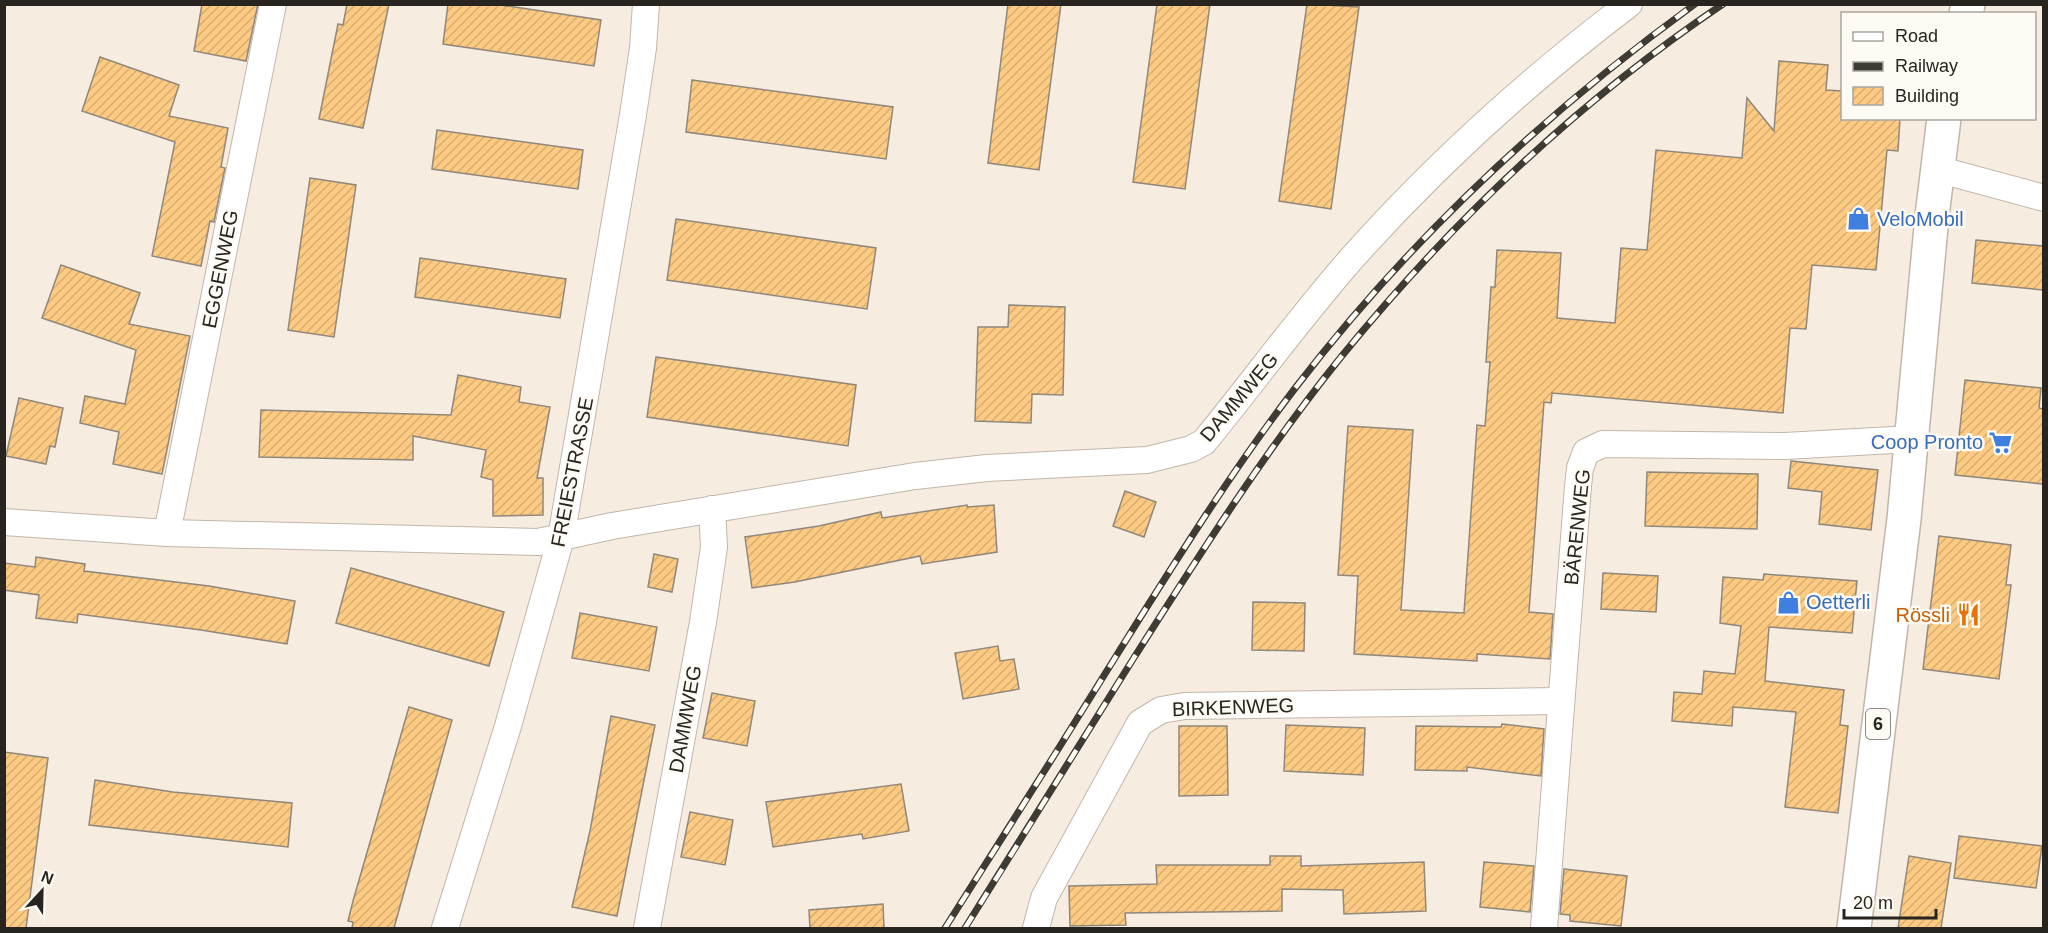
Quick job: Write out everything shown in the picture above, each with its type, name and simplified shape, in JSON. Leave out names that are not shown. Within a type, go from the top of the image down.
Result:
[{"type":"main road","name":"6","points":[[1854,928],[1904,519],[1937,169],[1944,120]]},
{"type":"street","name":"EGGENWEG","points":[[167,533],[273,4]]},
{"type":"street","name":"FREIESTRASSE","points":[[445,928],[508,726],[561,538],[634,104],[646,4]]},
{"type":"street","name":"DAMMWEG","points":[[561,538],[612,526],[915,476],[987,468],[1147,460],[1191,449],[1204,442],[1352,258],[1448,157],[1516,96],[1629,4]]},
{"type":"street","points":[[1937,169],[2043,198]]},
{"type":"street","name":"BÄRENWEG","points":[[1544,928],[1578,486],[1580,468],[1586,452],[1603,444],[1785,446],[1911,439]]},
{"type":"street","name":"DAMMWEG","points":[[647,928],[703,622],[714,547],[712,509]]},
{"type":"street","points":[[4,522],[167,533],[506,542],[538,542],[561,538]]},
{"type":"street","name":"BIRKENWEG","points":[[1036,928],[1044,898],[1140,723],[1161,710],[1185,706],[1561,701]]},
{"type":"building","points":[[202,4],[258,4],[246,61],[194,51]]},
{"type":"building","points":[[347,4],[389,4],[363,128],[319,119],[338,24],[343,25]]},
{"type":"building","points":[[448,4],[494,4],[601,20],[594,66],[443,44]]},
{"type":"building","points":[[1008,4],[1061,4],[1039,170],[988,163]]},
{"type":"building","points":[[1157,4],[1210,4],[1185,189],[1133,182]]},
{"type":"building","points":[[1307,4],[1359,7],[1331,209],[1279,201]]},
{"type":"building","points":[[100,57],[179,85],[169,116],[228,128],[221,167],[225,168],[214,222],[210,221],[201,266],[152,256],[175,142],[82,111]]},
{"type":"building","points":[[1779,61],[1828,65],[1826,90],[1841,91],[1841,120],[1900,120],[1898,151],[1887,150],[1876,270],[1812,265],[1806,329],[1790,328],[1783,413],[1552,393],[1551,403],[1544,402],[1529,612],[1553,614],[1550,659],[1477,654],[1477,661],[1354,654],[1358,576],[1338,575],[1348,426],[1413,430],[1401,610],[1464,613],[1477,425],[1485,426],[1490,362],[1486,362],[1491,287],[1495,287],[1497,250],[1561,253],[1557,318],[1615,323],[1621,248],[1647,250],[1656,150],[1742,158],[1747,98],[1774,131]]},
{"type":"building","points":[[692,80],[893,107],[886,159],[686,132]]},
{"type":"building","points":[[437,130],[583,150],[578,189],[432,169]]},
{"type":"building","points":[[310,178],[356,185],[334,337],[288,330]]},
{"type":"building","points":[[676,219],[876,248],[867,309],[667,280]]},
{"type":"building","points":[[1976,240],[2043,246],[2043,290],[1972,283]]},
{"type":"building","points":[[420,258],[566,279],[560,318],[415,297]]},
{"type":"building","points":[[61,265],[140,293],[129,324],[190,336],[162,474],[113,464],[119,432],[80,423],[85,396],[125,404],[136,350],[42,318]]},
{"type":"building","points":[[1009,305],[1065,307],[1063,395],[1032,394],[1031,423],[975,421],[978,327],[1008,327]]},
{"type":"building","points":[[656,357],[856,385],[848,446],[647,417]]},
{"type":"building","points":[[458,375],[521,387],[519,402],[550,407],[537,478],[543,478],[543,515],[493,516],[493,480],[481,477],[486,450],[413,436],[413,460],[259,457],[261,410],[451,415]]},
{"type":"building","name":"Coop Pronto","points":[[1965,380],[2041,388],[2039,408],[2043,409],[2043,484],[1955,475]]},
{"type":"building","points":[[19,398],[63,408],[55,447],[50,446],[46,464],[6,456]]},
{"type":"building","points":[[1791,461],[1878,470],[1871,530],[1819,524],[1822,492],[1788,488]]},
{"type":"building","points":[[1647,472],[1758,474],[1757,529],[1645,526]]},
{"type":"building","points":[[1125,491],[1156,502],[1144,537],[1113,526]]},
{"type":"building","points":[[967,505],[967,507],[994,505],[997,552],[922,564],[920,556],[795,582],[752,588],[745,537],[819,526],[881,512],[882,518]]},
{"type":"building","name":"Rössli","points":[[1939,536],[2011,545],[2006,585],[2011,585],[1999,679],[1923,669]]},
{"type":"building","points":[[654,554],[678,559],[672,592],[648,587]]},
{"type":"building","points":[[36,557],[85,564],[84,571],[209,586],[295,601],[287,644],[78,614],[77,623],[36,618],[39,595],[4,590],[4,563],[35,567]]},
{"type":"building","points":[[351,568],[504,612],[489,666],[336,623]]},
{"type":"building","points":[[1603,573],[1658,576],[1656,612],[1601,609]]},
{"type":"building","points":[[1764,574],[1857,581],[1852,633],[1769,627],[1765,681],[1844,690],[1840,725],[1848,726],[1838,813],[1785,807],[1796,712],[1733,707],[1732,726],[1672,721],[1674,692],[1702,694],[1704,671],[1735,674],[1741,626],[1720,623],[1723,577],[1763,580]]},
{"type":"building","points":[[1253,602],[1305,603],[1304,651],[1252,650]]},
{"type":"building","points":[[580,613],[657,627],[649,671],[572,658]]},
{"type":"building","points":[[998,646],[1000,661],[1014,659],[1019,689],[963,699],[955,653]]},
{"type":"building","points":[[712,693],[755,701],[747,746],[703,738]]},
{"type":"building","points":[[409,707],[452,720],[394,928],[352,928],[353,922],[348,921],[353,901]]},
{"type":"building","points":[[611,716],[655,725],[617,916],[572,907],[590,831]]},
{"type":"building","points":[[1502,724],[1544,729],[1541,776],[1467,767],[1467,771],[1415,770],[1416,726],[1501,727]]},
{"type":"building","points":[[1286,725],[1365,728],[1363,775],[1284,771]]},
{"type":"building","points":[[1179,726],[1227,726],[1228,795],[1179,796]]},
{"type":"building","points":[[4,752],[48,758],[26,928],[4,928]]},
{"type":"building","points":[[95,780],[173,792],[292,803],[288,847],[89,825]]},
{"type":"building","points":[[901,784],[909,831],[863,839],[862,834],[773,847],[766,802]]},
{"type":"building","points":[[690,812],[733,820],[725,865],[681,857]]},
{"type":"building","points":[[1959,836],[2042,846],[2036,888],[1954,878]]},
{"type":"building","points":[[1270,856],[1301,856],[1301,866],[1424,862],[1426,911],[1344,914],[1343,890],[1282,889],[1282,911],[1125,913],[1126,925],[1070,926],[1069,886],[1157,884],[1156,865],[1270,865]]},
{"type":"building","points":[[1909,856],[1951,863],[1941,928],[1898,928]]},
{"type":"building","points":[[1484,862],[1534,866],[1530,912],[1480,907]]},
{"type":"building","points":[[1564,869],[1627,876],[1621,926],[1570,921],[1570,915],[1560,914]]},
{"type":"building","points":[[883,904],[884,928],[810,928],[809,910]]},
{"type":"railway","points":[[945,928],[1204,518],[1272,419],[1339,333],[1432,230],[1482,181],[1585,89],[1695,4]]},
{"type":"railway","points":[[965,928],[1209,541],[1286,429],[1341,357],[1427,259],[1519,166],[1618,81],[1723,4]]},
{"type":"place","name":"VeloMobil","points":[[1859,219]]},
{"type":"place","name":"Coop Pronto","points":[[2001,442]]},
{"type":"place","name":"Oetterli","points":[[1788,602]]},
{"type":"place","name":"Rössli","points":[[1968,615]]}]
